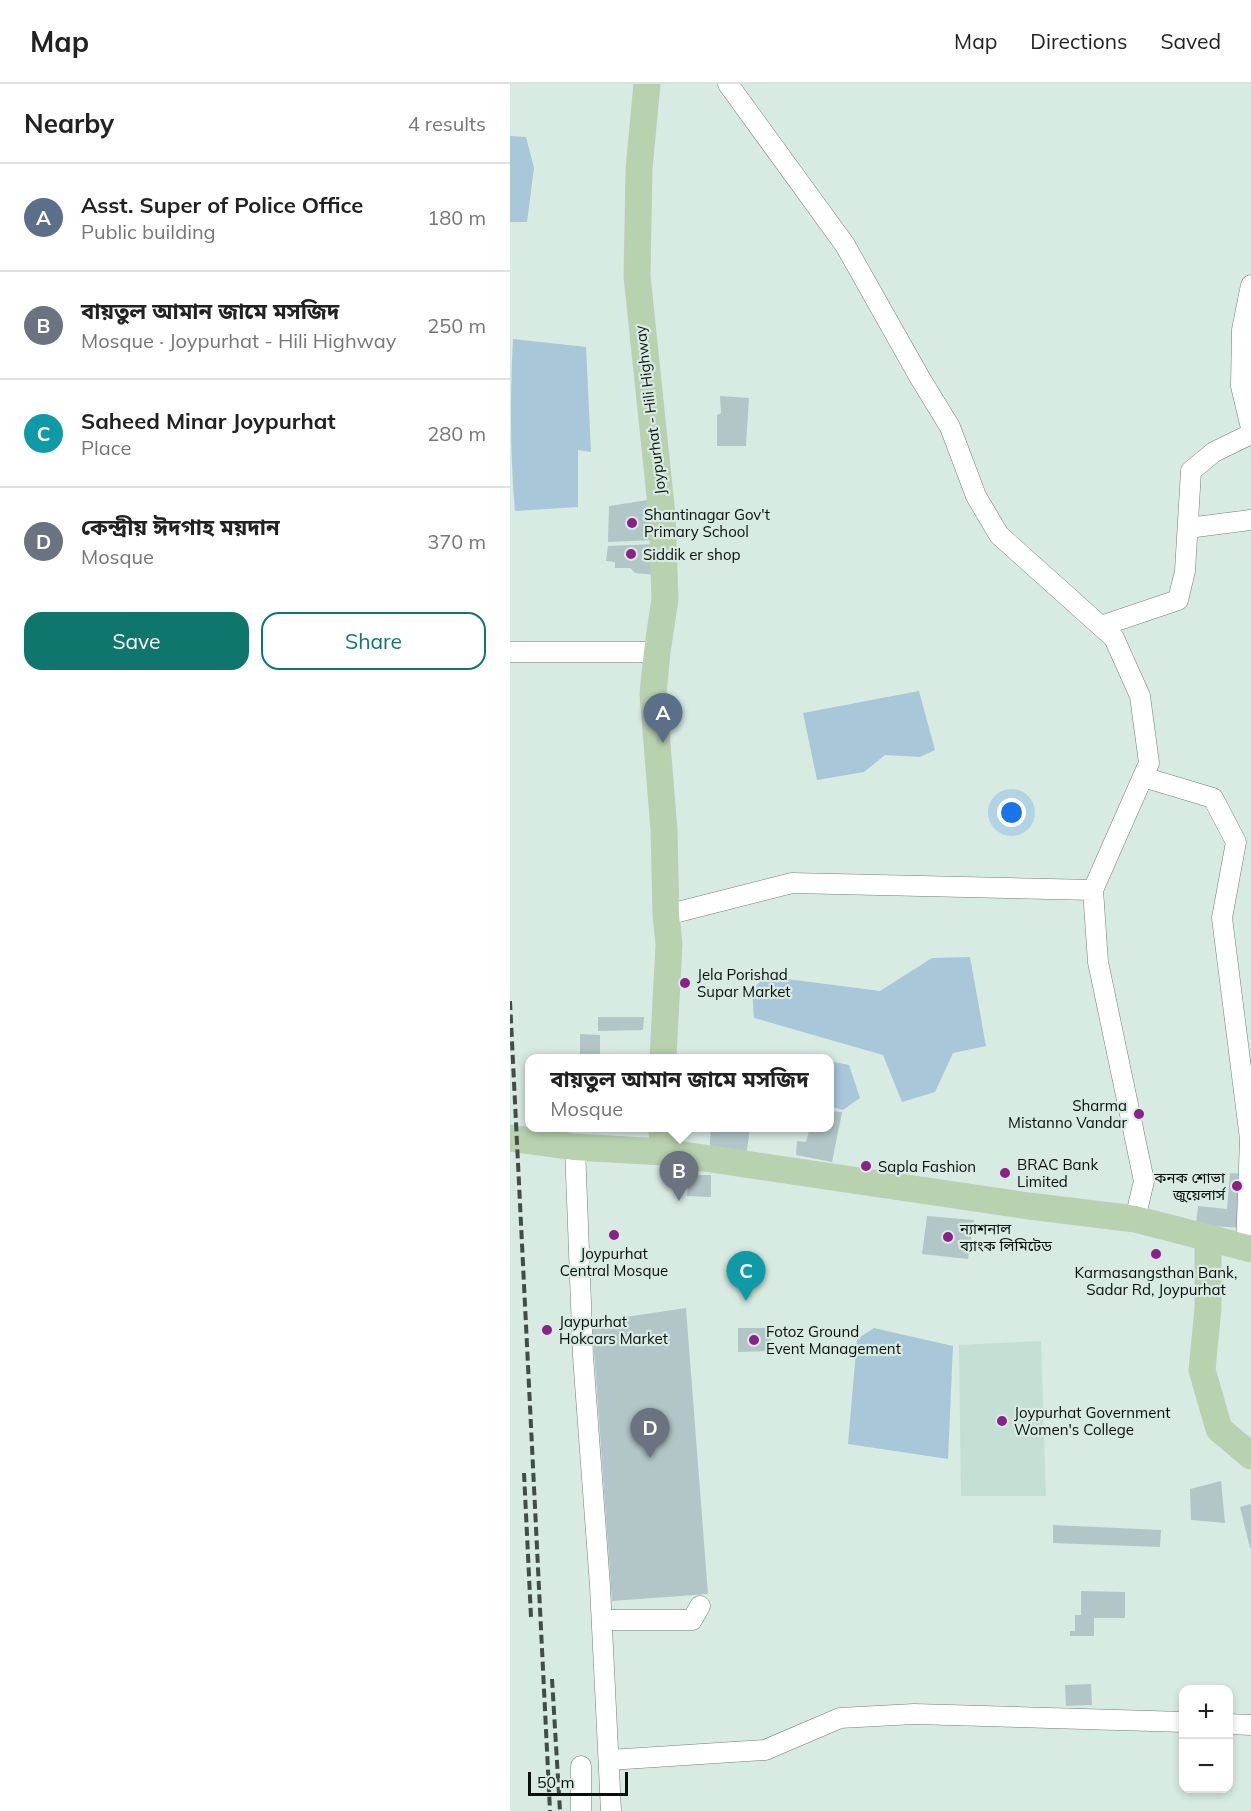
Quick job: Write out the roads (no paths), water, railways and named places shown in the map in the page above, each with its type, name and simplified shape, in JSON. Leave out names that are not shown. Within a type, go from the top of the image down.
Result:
[{"type":"main road","name":"Joypurhat - Hili Highway","points":[[647,84],[639,170],[637,276],[662,515],[665,599],[653,694],[664,830],[669,944],[663,1054]]},
{"type":"main road","points":[[513,1139],[575,1147],[662,1140],[1029,1206],[1135,1219],[1249,1248]]},
{"type":"main road","points":[[1208,1238],[1208,1308],[1202,1370],[1219,1429],[1251,1456]]},
{"type":"street","points":[[728,84],[845,245],[950,427],[976,496],[999,535],[1114,638],[1140,696],[1149,763],[1093,890],[1098,962],[1144,1181],[1135,1219]]},
{"type":"street","points":[[1251,285],[1242,330],[1241,386],[1251,428]]},
{"type":"street","points":[[1101,626],[1178,600],[1185,572],[1191,471],[1214,452],[1251,434]]},
{"type":"street","points":[[1188,528],[1251,520]]},
{"type":"street","points":[[510,652],[657,652]]},
{"type":"street","points":[[1143,777],[1213,798],[1236,842],[1222,918],[1250,1139],[1249,1248]]},
{"type":"street","points":[[666,915],[792,883],[1093,890]]},
{"type":"street","points":[[575,1147],[583,1356],[602,1620],[611,1811]]},
{"type":"street","points":[[602,1620],[692,1620],[700,1606]]},
{"type":"street","points":[[609,1760],[765,1750],[840,1718],[914,1714],[1179,1722]]},
{"type":"street","points":[[1233,1724],[1251,1725]]},
{"type":"street","points":[[581,1766],[581,1811]]},
{"type":"water","points":[[510,136],[526,137],[534,168],[527,222],[510,222]]},
{"type":"water","points":[[513,339],[586,347],[591,452],[578,450],[578,507],[515,511],[511,425]]},
{"type":"water","points":[[919,691],[935,750],[920,757],[885,755],[864,772],[817,780],[803,713]]},
{"type":"water","points":[[970,957],[986,1046],[953,1053],[935,1092],[902,1102],[883,1055],[754,1018],[752,991],[764,976],[880,991],[932,958]]},
{"type":"water","points":[[834,1062],[849,1065],[860,1098],[843,1110],[834,1107]]},
{"type":"water","points":[[874,1328],[953,1346],[948,1459],[848,1444],[857,1339]]},
{"type":"railway","points":[[510,1001],[550,1811]]},
{"type":"railway","points":[[524,1473],[531,1617]]},
{"type":"railway","points":[[552,1679],[560,1811]]},
{"type":"place","name":"Shantinagar Gov't Primary School","points":[[632,523]]},
{"type":"place","name":"Siddik er shop","points":[[631,554]]},
{"type":"place","name":"Asst. Super of Police Office","points":[[663,743]]},
{"type":"place","name":"Jela Porishad Supar Market","points":[[685,983]]},
{"type":"place","name":"Sharma Mistanno Vandar","points":[[1139,1114]]},
{"type":"place","name":"Sapla Fashion","points":[[866,1166]]},
{"type":"place","name":"BRAC Bank Limited","points":[[1005,1173]]},
{"type":"place","name":"কনক শোভা জুয়েলার্স","points":[[1237,1186]]},
{"type":"place","name":"বায়তুল আমান জামে মসজিদ","points":[[679,1201]]},
{"type":"place","name":"Joypurhat Central Mosque","points":[[614,1235]]},
{"type":"place","name":"ন্যাশনাল ব্যাংক লিমিটেড","points":[[948,1237]]},
{"type":"place","name":"Karmasangsthan Bank, Sadar Rd, Joypurhat","points":[[1156,1254]]},
{"type":"place","name":"Saheed Minar Joypurhat","points":[[746,1301]]},
{"type":"place","name":"Jaypurhat Hokcars Market","points":[[547,1330]]},
{"type":"place","name":"Fotoz Ground Event Management","points":[[754,1340]]},
{"type":"place","name":"Joypurhat Government Women's College","points":[[1002,1421]]},
{"type":"place","name":"কেন্দ্রীয় ঈদগাহ ময়দান","points":[[650,1458]]}]
